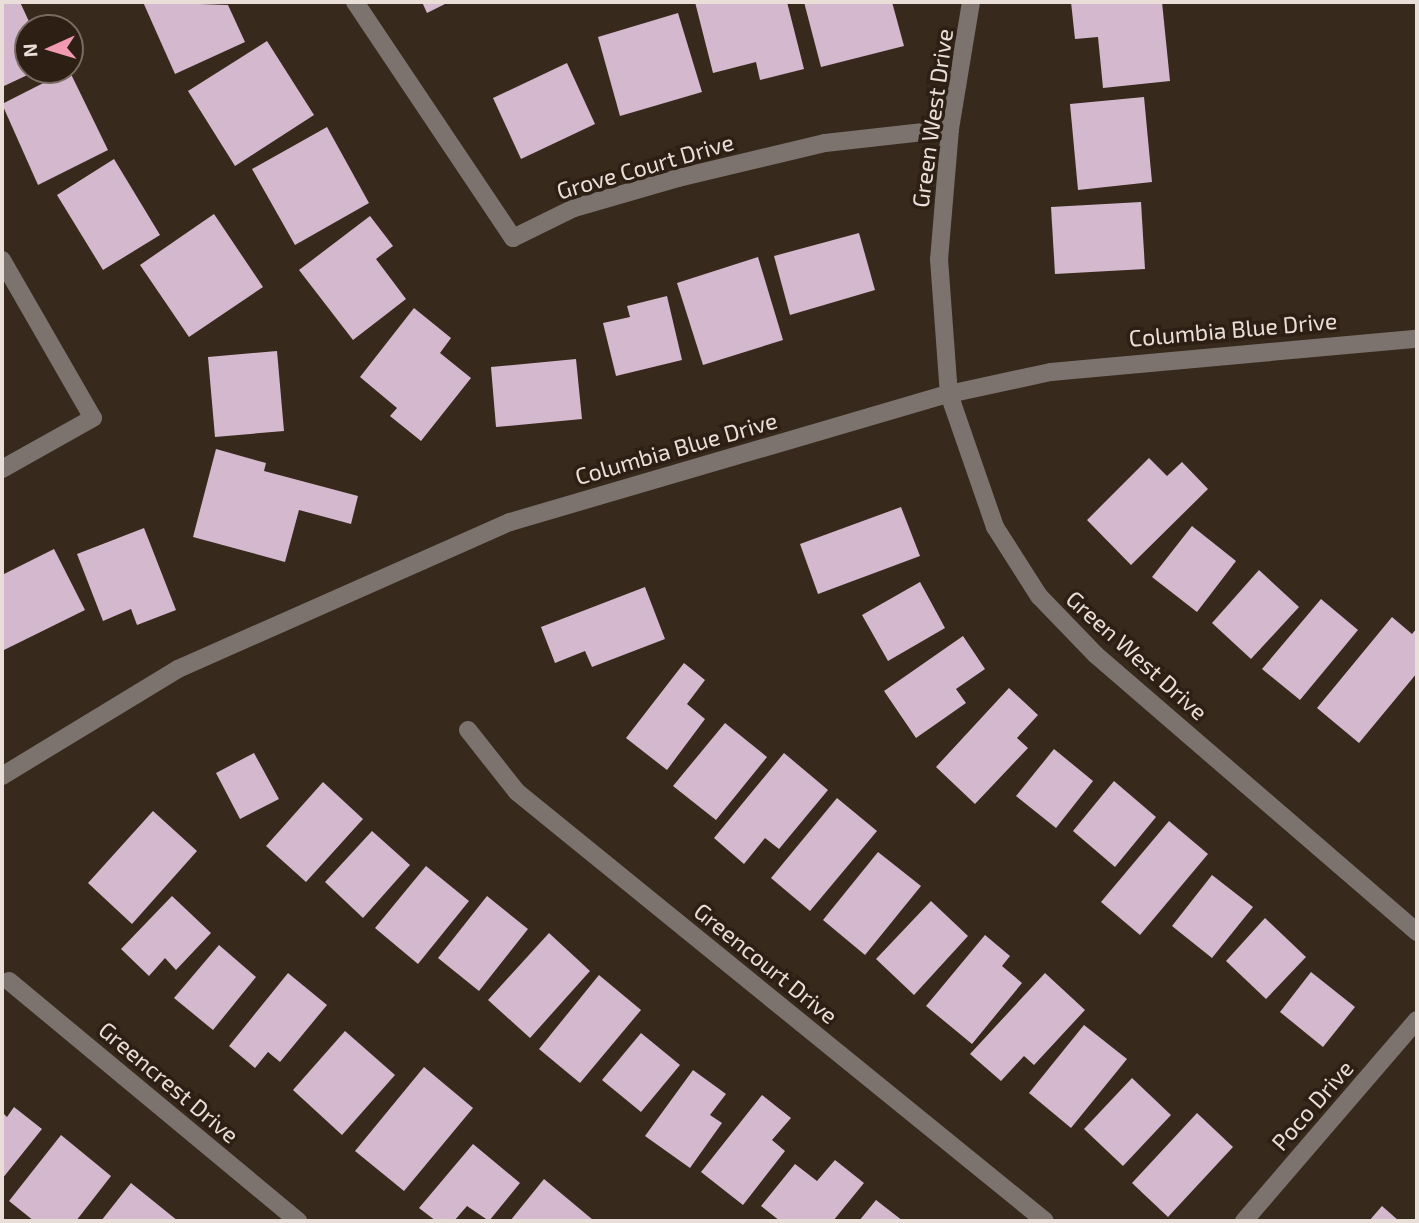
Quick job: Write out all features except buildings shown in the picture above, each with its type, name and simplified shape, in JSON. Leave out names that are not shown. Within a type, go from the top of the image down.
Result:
[{"type":"street","name":"Grove Court Drive","points":[[355,2],[513,238],[574,208],[678,178],[825,142],[950,130]]},
{"type":"street","name":"Green West Drive","points":[[971,2],[950,130],[939,259],[950,394],[995,527],[1039,597],[1096,655],[1417,932]]},
{"type":"street","points":[[2,260],[93,418],[2,469]]},
{"type":"street","name":"Columbia Blue Drive","points":[[2,776],[178,668],[510,522],[950,394],[1051,372],[1417,339]]},
{"type":"street","name":"Greencourt Drive","points":[[468,730],[517,792],[1045,1221]]},
{"type":"street","name":"Greencrest Drive","points":[[9,981],[298,1221]]},
{"type":"street","name":"Poco Drive","points":[[1244,1221],[1417,1020]]}]
